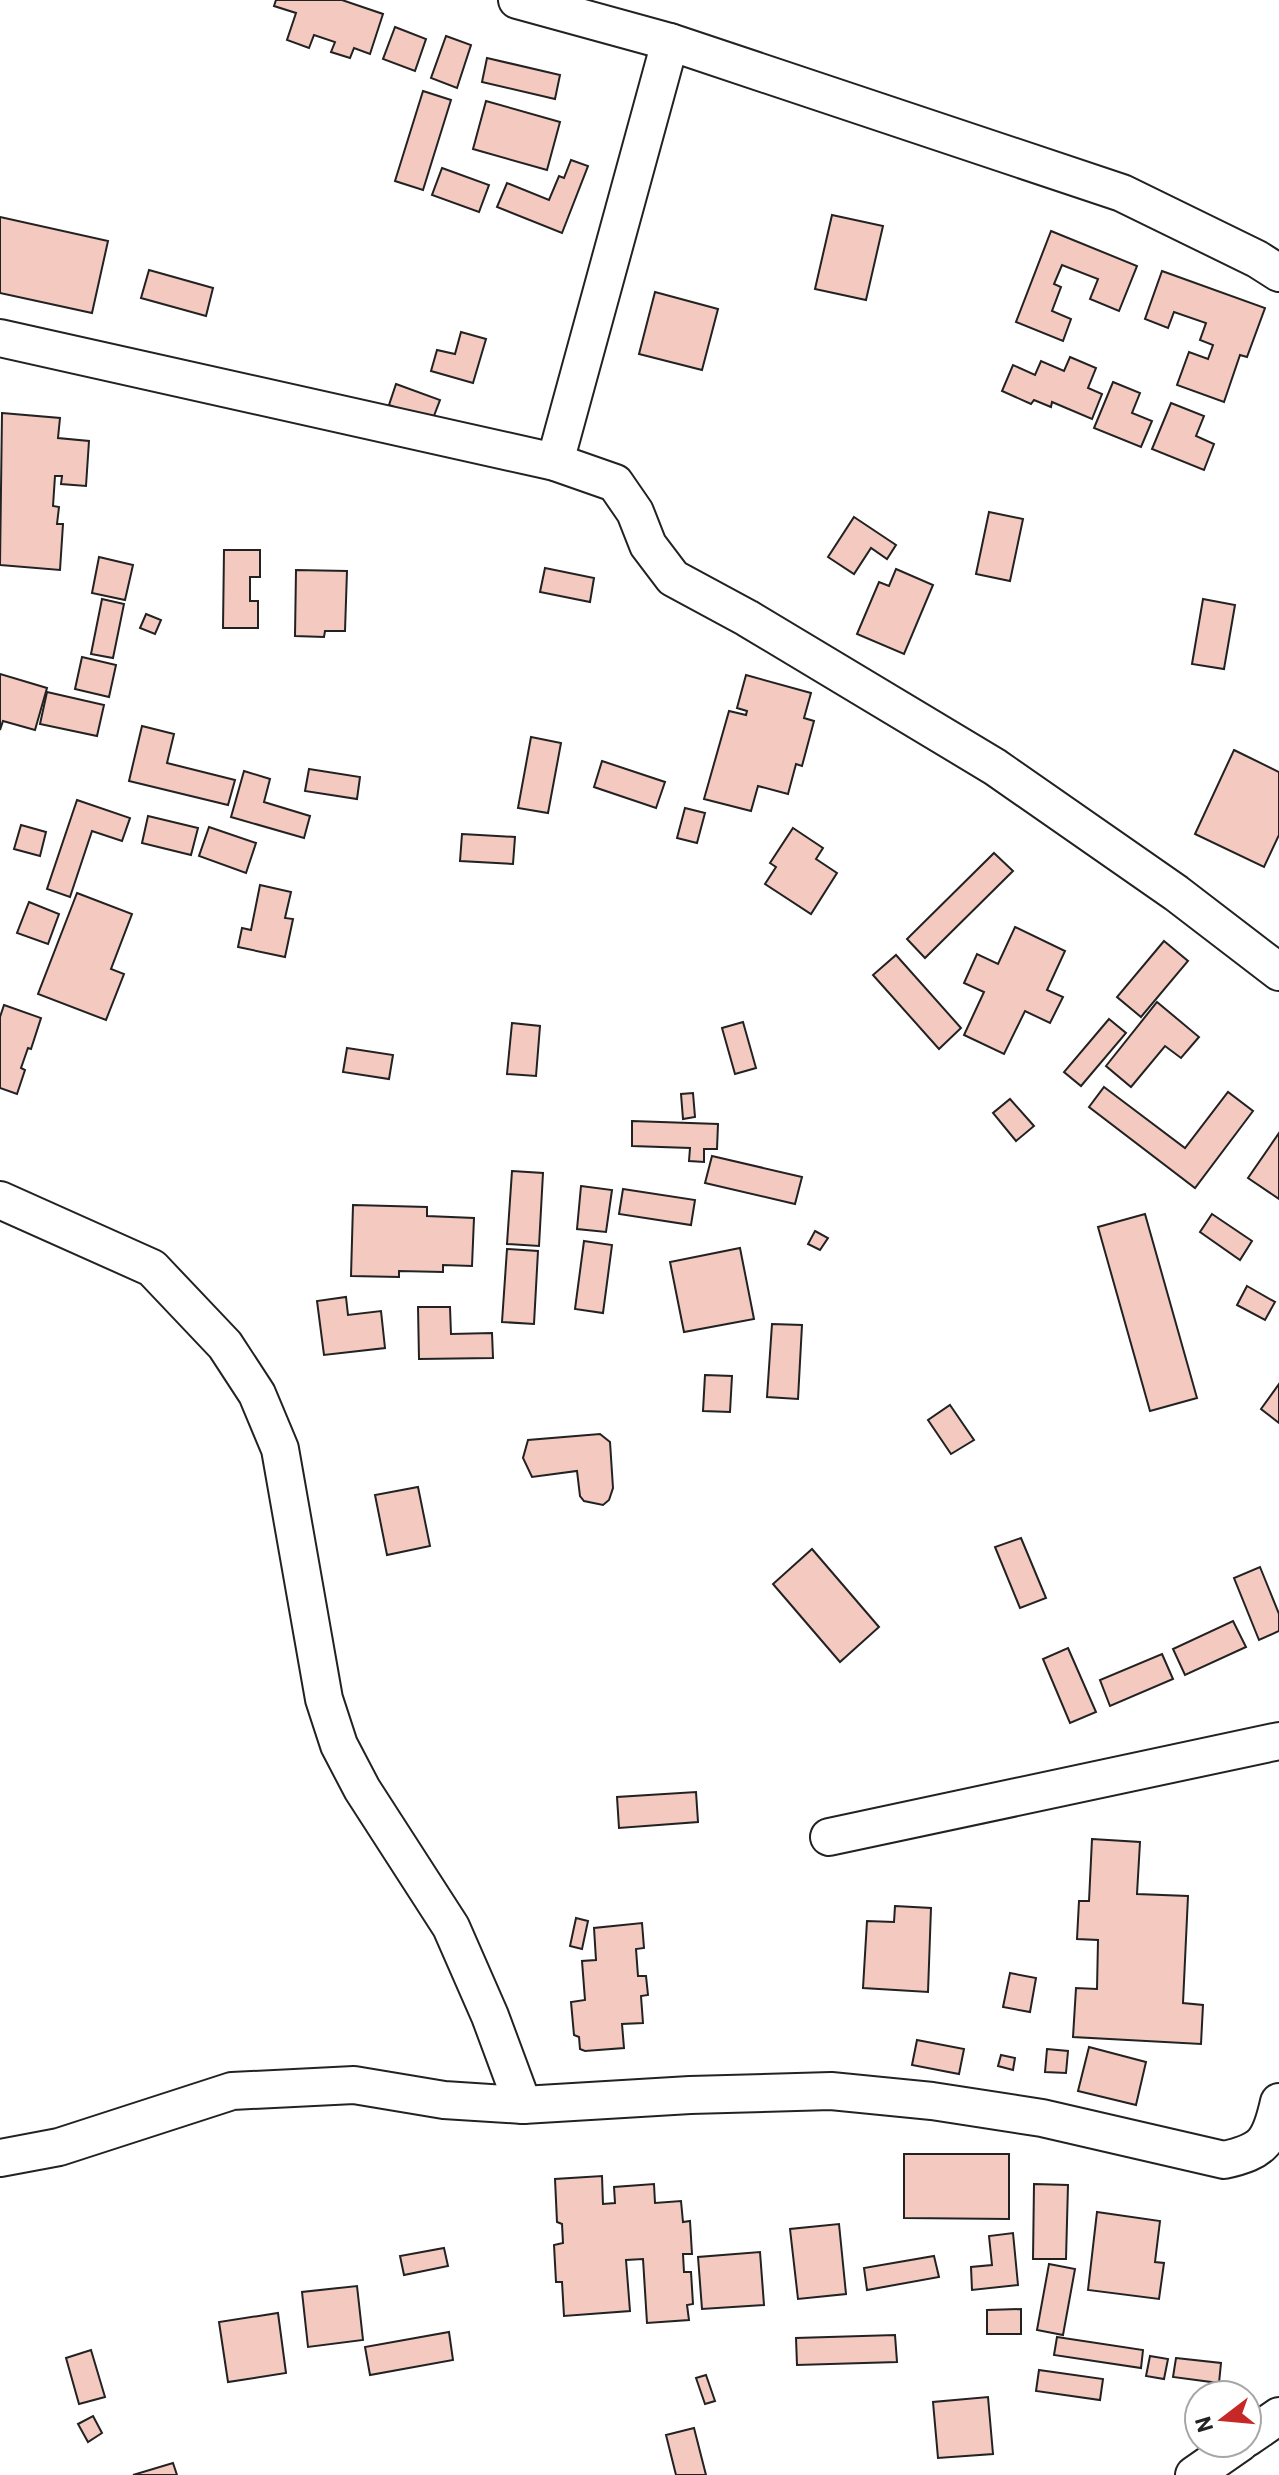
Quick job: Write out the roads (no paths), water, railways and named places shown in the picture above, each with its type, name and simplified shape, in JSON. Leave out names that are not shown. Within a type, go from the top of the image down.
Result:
[{"type":"street","points":[[517,0],[670,42],[1122,193],[1257,259],[1279,273]]},
{"type":"street","points":[[555,462],[670,42]]},
{"type":"street","points":[[0,338],[555,462],[615,483],[635,512],[648,545],[673,578],[747,618],[995,767],[1176,893],[1279,972]]},
{"type":"street","points":[[6,1208],[152,1268],[225,1345],[257,1394],[280,1449],[324,1699],[339,1745],[362,1789],[451,1927],[490,2016],[523,2105]]},
{"type":"street","points":[[829,1837],[1279,1741]]},
{"type":"street","points":[[0,2158],[59,2147],[232,2091],[354,2085],[444,2100],[523,2105],[690,2095],[831,2091],[932,2101],[1042,2118],[1224,2160],[1252,2153],[1273,2130],[1279,2102]]},
{"type":"street","points":[[1194,2475],[1217,2459]]}]
